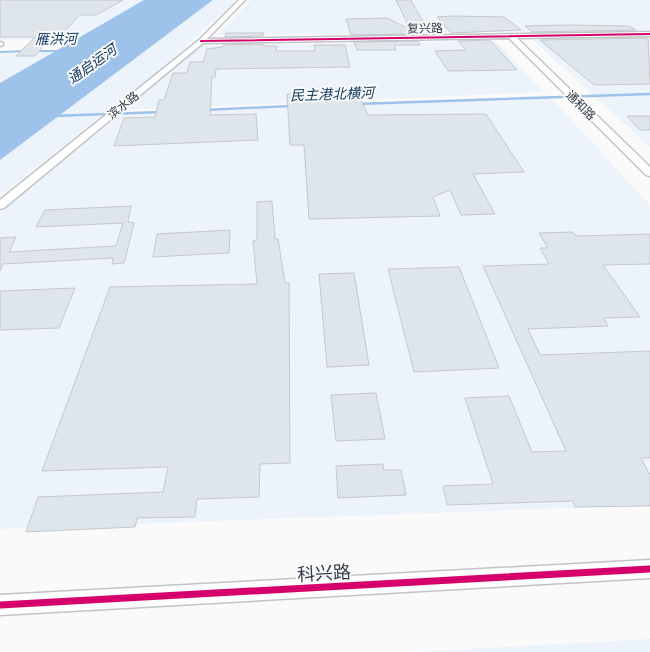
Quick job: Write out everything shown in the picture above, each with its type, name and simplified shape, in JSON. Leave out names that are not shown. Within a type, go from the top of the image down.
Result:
[{"type":"street","name":"滨水路","points":[[0,206],[201,41],[242,0]]},
{"type":"street","name":"复兴路","points":[[201,41],[650,34]]},
{"type":"street","name":"通和路","points":[[512,37],[650,174]]},
{"type":"street","name":"科兴路","points":[[0,605],[650,569]]},
{"type":"shaded area","points":[[0,0],[144,0],[74,39],[0,40]]},
{"type":"shaded area","points":[[213,0],[236,0],[169,62],[0,196],[0,160]]},
{"type":"shaded area","points":[[251,0],[650,0],[650,30],[217,35]]},
{"type":"shaded area","points":[[650,39],[650,147],[533,40]]},
{"type":"shaded area","points":[[496,41],[543,92],[125,110],[201,46]]},
{"type":"shaded area","points":[[52,52],[0,83],[0,53]]},
{"type":"shaded area","points":[[551,98],[650,205],[650,505],[0,529],[0,213],[122,114]]},
{"type":"shaded area","points":[[650,639],[650,652],[413,652]]},
{"type":"water","name":"通启运河","points":[[144,0],[213,0],[0,160],[0,83]]},
{"type":"building","points":[[0,0],[123,0],[96,15],[80,15],[59,37],[50,38],[35,56],[16,56],[35,37],[0,37]]},
{"type":"building","points":[[396,0],[411,0],[426,27],[409,27]]},
{"type":"building","points":[[437,17],[504,17],[521,30],[451,33]]},
{"type":"building","points":[[387,18],[411,30],[414,34],[351,35],[346,19]]},
{"type":"building","points":[[525,26],[629,26],[636,30],[532,32]]},
{"type":"building","points":[[226,33],[264,33],[263,36],[225,37]]},
{"type":"building","points":[[648,38],[650,84],[594,85],[540,40]]},
{"type":"building","points":[[490,40],[517,70],[448,71],[435,51],[466,50],[458,41]]},
{"type":"building","points":[[418,41],[420,45],[394,45],[396,50],[357,50],[354,42]]},
{"type":"building","points":[[263,44],[263,46],[277,46],[276,51],[315,51],[314,45],[345,45],[350,67],[216,69],[215,77],[212,77],[210,115],[256,114],[258,140],[114,146],[124,118],[155,117],[159,100],[164,100],[173,73],[187,73],[190,62],[203,62],[207,49],[223,47],[223,45]]},
{"type":"building","points":[[357,91],[368,115],[486,114],[524,172],[473,174],[495,214],[461,215],[450,190],[433,197],[440,216],[309,219],[304,145],[290,145],[287,94]]},
{"type":"building","points":[[627,116],[650,116],[650,130],[640,130]]},
{"type":"building","points":[[272,201],[275,239],[278,239],[285,283],[289,283],[290,463],[260,464],[259,497],[197,499],[195,517],[137,518],[135,527],[26,532],[38,497],[163,492],[168,467],[42,471],[110,287],[257,284],[253,241],[257,240],[257,202]]},
{"type":"building","points":[[131,206],[128,222],[134,223],[124,263],[112,264],[113,258],[3,264],[0,271],[0,238],[16,237],[9,252],[116,246],[123,223],[36,227],[45,210]]},
{"type":"building","points":[[230,230],[229,253],[153,257],[157,234]]},
{"type":"building","points":[[573,232],[576,236],[650,234],[650,264],[603,265],[640,317],[604,318],[608,326],[528,329],[540,355],[650,351],[650,458],[641,458],[650,475],[650,506],[575,507],[573,501],[447,505],[443,486],[493,484],[465,398],[509,396],[532,452],[566,451],[483,266],[549,264],[540,248],[548,248],[539,233]]},
{"type":"building","points":[[459,267],[499,368],[414,372],[388,269]]},
{"type":"building","points":[[354,273],[369,365],[327,367],[319,274]]},
{"type":"building","points":[[75,288],[59,328],[0,330],[0,291]]},
{"type":"building","points":[[376,393],[385,439],[336,441],[331,395]]},
{"type":"building","points":[[383,464],[384,470],[401,470],[406,495],[338,498],[336,466]]},
{"type":"waterway","name":"雁洪河","points":[[0,52],[26,51]]},
{"type":"waterway","name":"雁洪河","points":[[33,51],[58,51]]},
{"type":"waterway","name":"民主港北横河","points":[[357,104],[650,94]]},
{"type":"waterway","name":"民主港北横河","points":[[204,110],[291,106]]},
{"type":"waterway","name":"民主港北横河","points":[[54,116],[161,112]]},
{"type":"cycle path","points":[[201,41],[650,34]]},
{"type":"cycle path","points":[[0,605],[650,569]]}]
